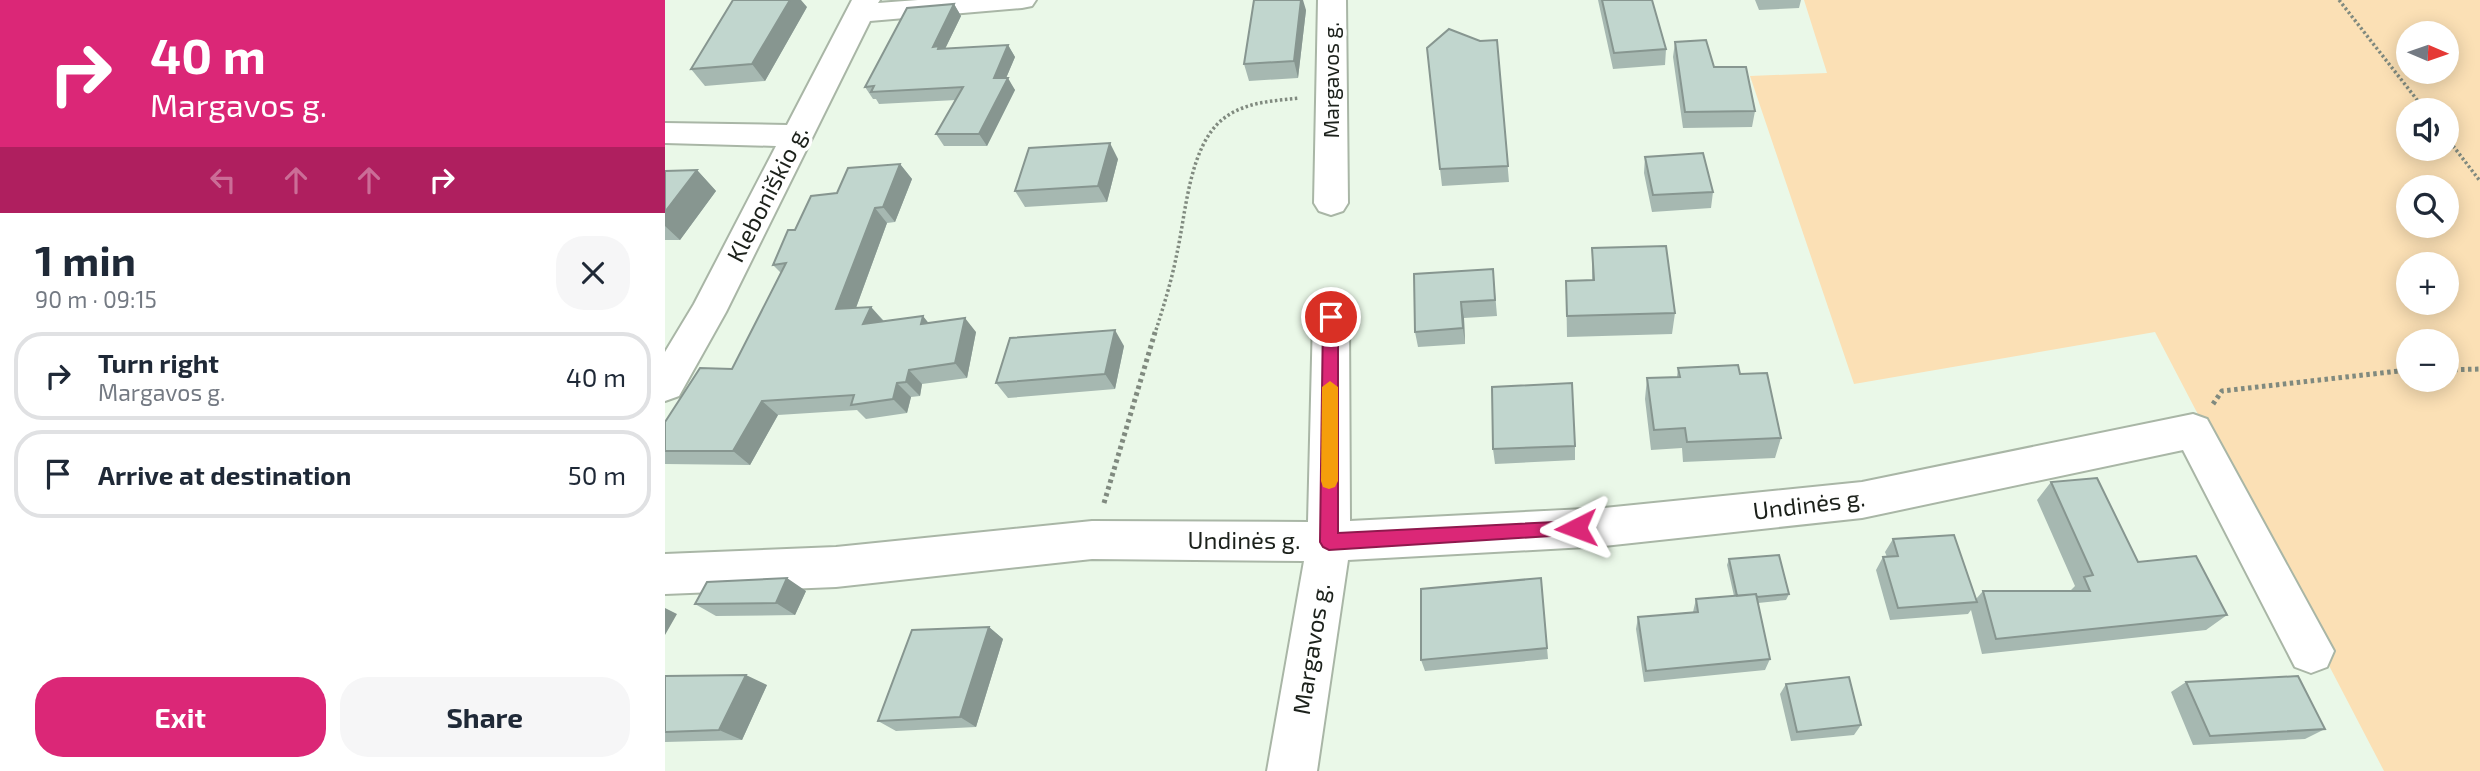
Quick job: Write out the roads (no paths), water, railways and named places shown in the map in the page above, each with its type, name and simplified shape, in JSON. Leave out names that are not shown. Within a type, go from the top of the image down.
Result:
[{"type":"street","points":[[863,7],[1022,0]]},
{"type":"street","name":"Margavos g.","points":[[1331,202],[1332,0]]},
{"type":"street","name":"Kleboniškio g.","points":[[665,385],[708,312],[863,7]]},
{"type":"street","points":[[665,133],[798,136]]},
{"type":"street","name":"Margavos g.","points":[[1292,771],[1329,542],[1331,317]]},
{"type":"street","name":"Undinės g.","points":[[665,574],[836,567],[1092,540],[1329,542],[1604,527],[1862,500],[2193,431],[2311,652]]}]
